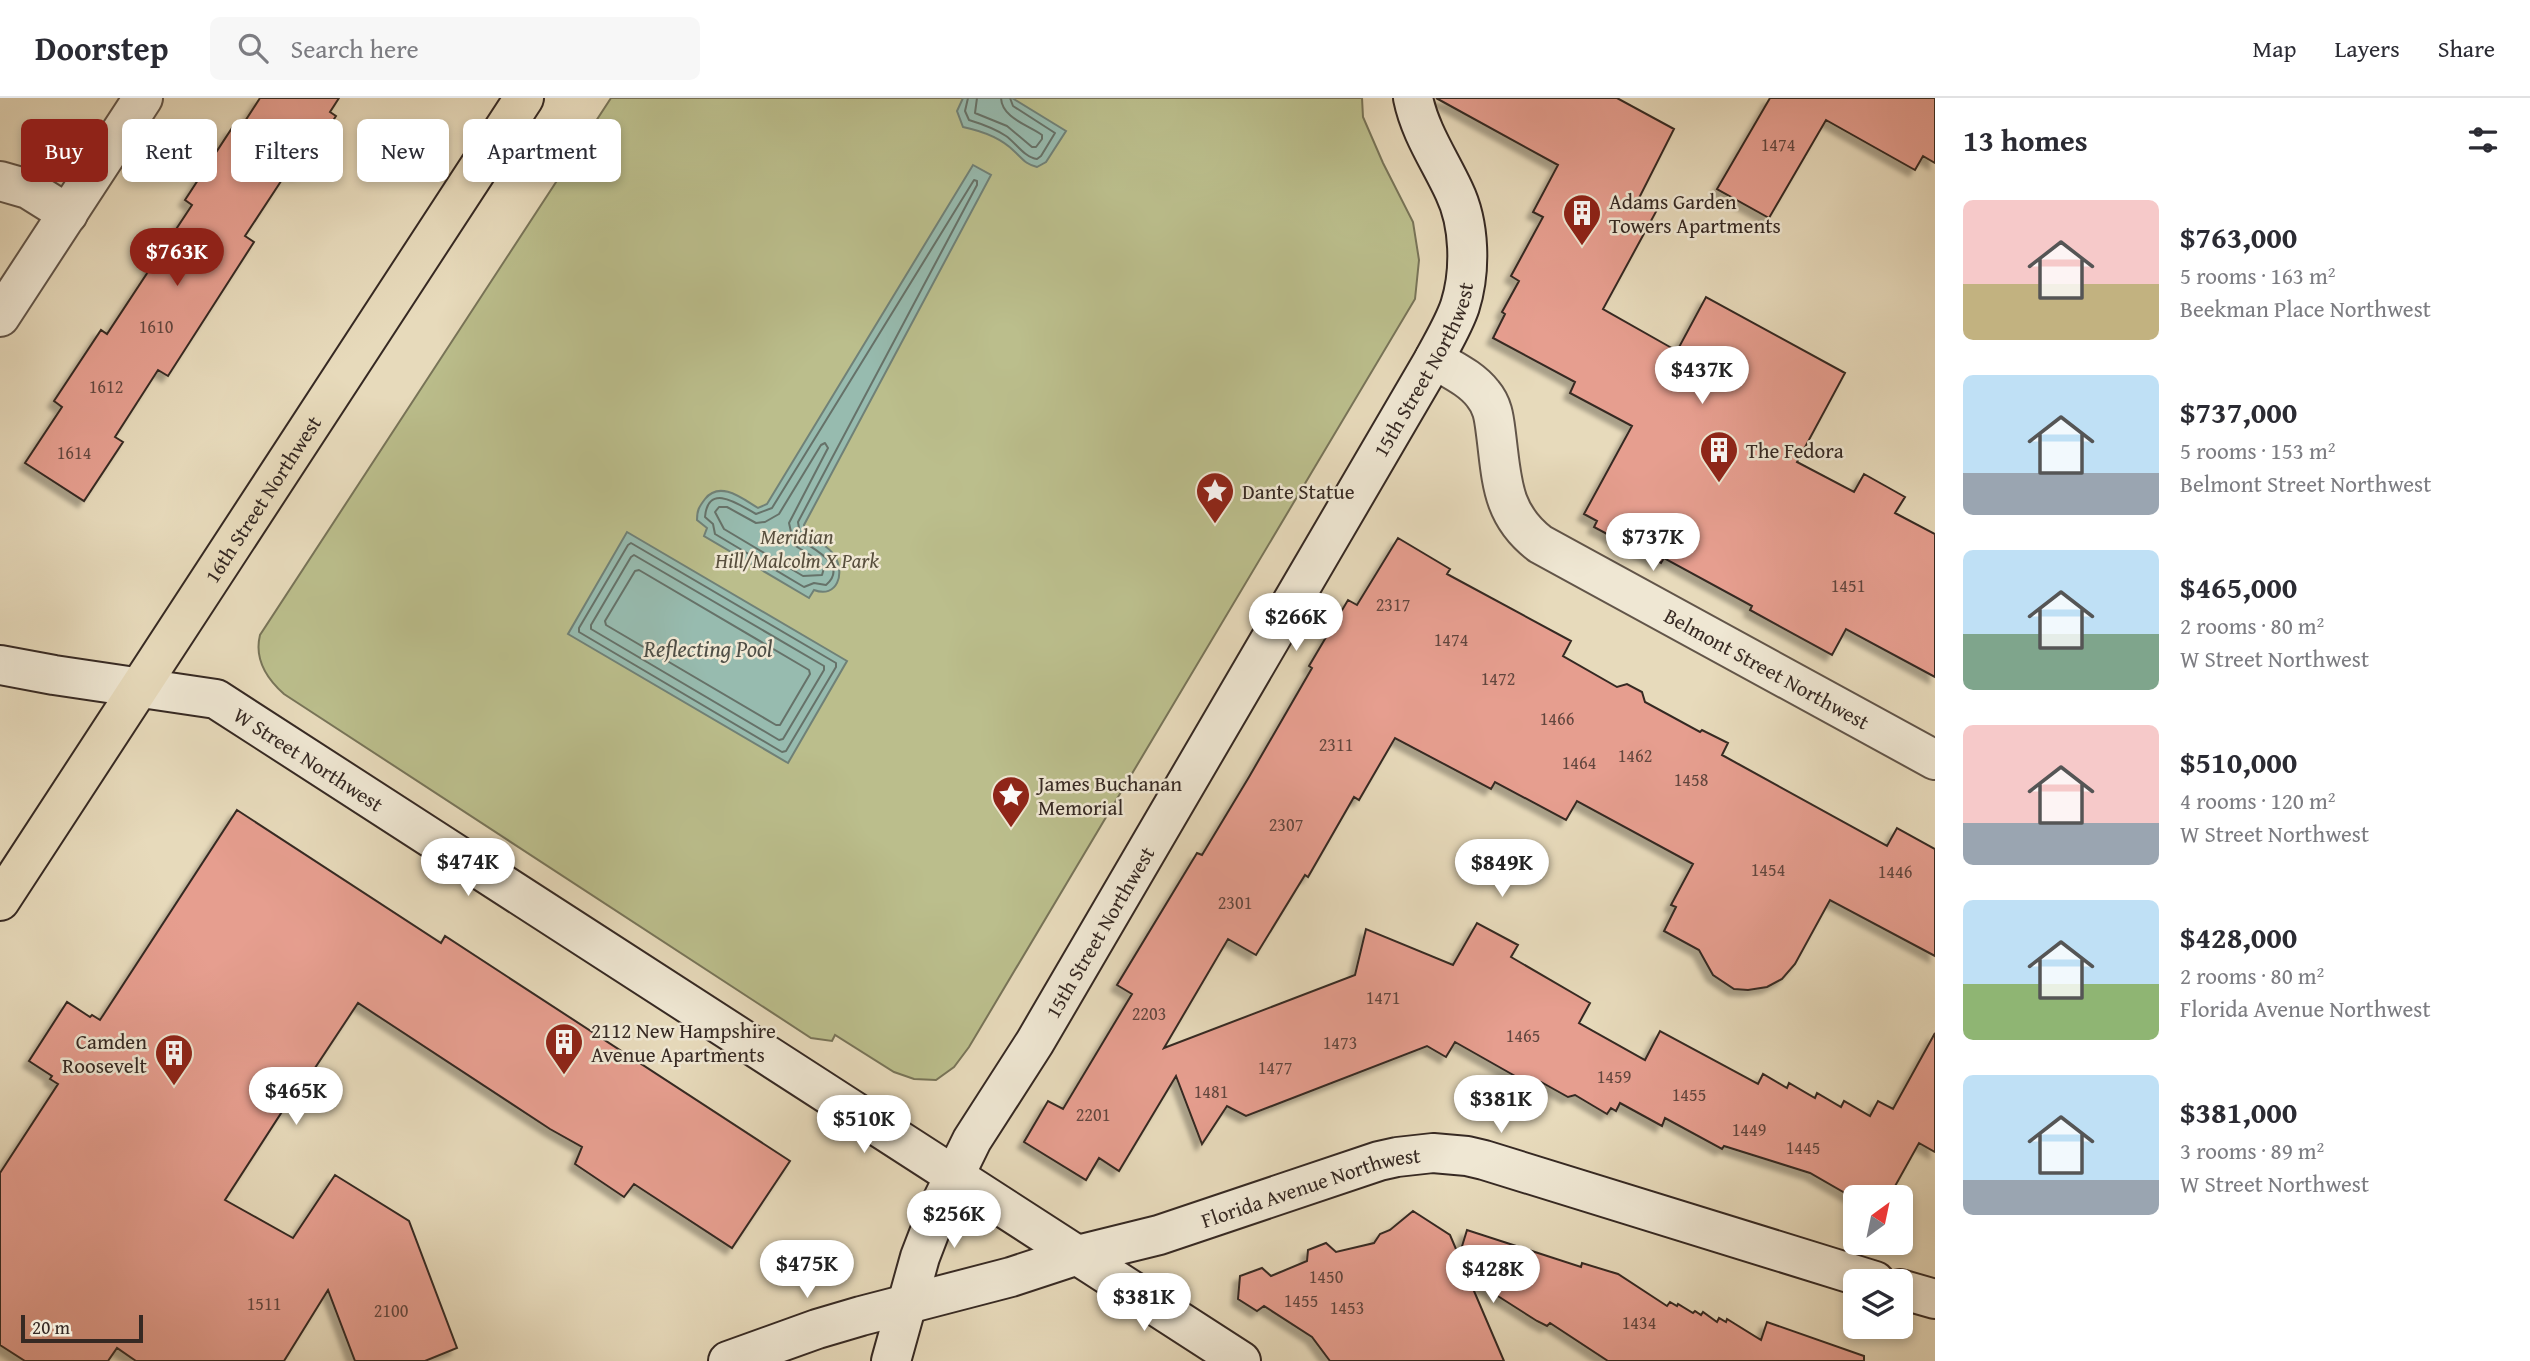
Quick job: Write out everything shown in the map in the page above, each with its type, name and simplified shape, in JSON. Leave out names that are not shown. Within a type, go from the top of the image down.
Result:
[{"type":"main road","name":"16th Street Northwest","points":[[0,901],[524,98]]},
{"type":"street","points":[[0,317],[143,98]]},
{"type":"street","name":"15th Street Northwest","points":[[891,1361],[930,1227],[972,1140],[1035,1042],[1434,359],[1460,305],[1466,268],[1464,219],[1455,192],[1420,125],[1413,98]]},
{"type":"street","points":[[0,181],[28,188],[68,214]]},
{"type":"street","name":"Belmont Street Northwest","points":[[1434,359],[1482,392],[1493,410],[1503,491],[1508,507],[1527,534],[1552,551],[1935,760]]},
{"type":"street","points":[[0,664],[54,676],[140,687]]},
{"type":"street","name":"W Street Northwest","points":[[140,687],[216,699],[1241,1361]]},
{"type":"street","name":"Florida Avenue Northwest","points":[[728,1361],[817,1328],[1159,1235],[1379,1161],[1433,1153],[1467,1156],[1494,1163],[1843,1271]]},
{"type":"street","points":[[1913,1293],[1935,1299]]},
{"type":"green space","name":"Meridian Hill/Malcolm X Park","points":[[611,98],[1362,98],[1363,117],[1413,222],[1419,260],[1415,299],[969,1047],[954,1067],[936,1080],[914,1079],[894,1072],[835,1035],[832,1041],[811,1038],[284,694],[267,675],[260,660],[260,635],[556,182],[621,182],[621,119],[597,119]]},
{"type":"water","points":[[963,98],[1012,98],[1066,131],[1046,162],[1037,167],[1033,166],[997,138],[963,127],[957,111]]},
{"type":"water","points":[[973,165],[991,175],[804,525],[806,536],[832,552],[839,569],[834,588],[822,592],[814,590],[809,598],[704,536],[707,528],[697,520],[697,514],[705,499],[718,491],[732,493],[758,508],[767,504]]},
{"type":"water","name":"Reflecting Pool","points":[[627,532],[847,661],[788,763],[568,634]]},
{"type":"building","points":[[260,98],[339,98],[330,112],[336,116],[334,119],[246,119]]},
{"type":"building","name":"The Fedora","points":[[1436,98],[1617,98],[1674,129],[1639,198],[1658,208],[1603,309],[1677,351],[1706,297],[1845,373],[1797,462],[1854,492],[1864,474],[1905,497],[1895,513],[1935,534],[1935,677],[1846,629],[1832,655],[1750,610],[1752,606],[1664,558],[1661,563],[1594,527],[1597,521],[1584,514],[1632,426],[1570,393],[1575,382],[1493,338],[1505,314],[1502,312],[1519,281],[1511,276],[1543,217],[1533,212],[1558,165]]},
{"type":"building","points":[[1770,98],[1935,98],[1935,163],[1923,156],[1915,170],[1826,120],[1769,218],[1717,189]]},
{"type":"building","points":[[231,130],[231,182],[280,182],[245,236],[254,242],[168,376],[158,370],[115,437],[123,442],[84,501],[25,463],[62,407],[54,401],[101,330],[107,334],[192,205],[185,200],[197,182],[217,182],[217,151]]},
{"type":"building","points":[[1398,538],[1450,569],[1447,574],[1571,641],[1563,656],[1617,687],[1627,684],[1642,692],[1645,702],[1700,732],[1702,730],[1728,743],[1722,755],[1887,846],[1897,828],[1935,849],[1935,956],[1830,900],[1795,964],[1782,979],[1767,987],[1734,989],[1713,975],[1699,950],[1664,931],[1676,907],[1671,905],[1693,864],[1577,801],[1566,820],[1495,782],[1491,789],[1395,738],[1359,800],[1354,797],[1308,877],[1305,875],[1256,955],[1228,939],[1164,1048],[1355,975],[1366,929],[1453,965],[1477,923],[1518,945],[1511,957],[1590,1003],[1579,1023],[1645,1060],[1660,1031],[1758,1084],[1763,1074],[1787,1088],[1789,1083],[1815,1098],[1817,1093],[1841,1107],[1844,1101],[1870,1116],[1878,1101],[1893,1109],[1935,1033],[1935,1152],[1919,1143],[1896,1185],[1843,1185],[1843,1192],[1810,1173],[1724,1146],[1722,1149],[1665,1118],[1662,1126],[1620,1103],[1616,1111],[1611,1108],[1607,1114],[1575,1095],[1568,1097],[1541,1082],[1531,1085],[1455,1042],[1446,1057],[1427,1046],[1246,1116],[1227,1106],[1202,1144],[1176,1076],[1119,1171],[1099,1158],[1086,1180],[1024,1142],[1048,1101],[1063,1109],[1132,994],[1117,985],[1197,853],[1202,855],[1249,777],[1348,600],[1357,605]]},
{"type":"building","points":[[237,810],[441,943],[445,936],[790,1161],[732,1248],[634,1184],[624,1197],[575,1164],[582,1147],[550,1129],[358,1003],[301,1089],[298,1087],[225,1200],[293,1238],[335,1175],[409,1221],[457,1348],[425,1361],[355,1361],[328,1290],[284,1361],[136,1361],[117,1348],[108,1361],[25,1361],[0,1345],[0,1173],[58,1084],[50,1079],[52,1076],[29,1061],[67,1002],[90,1017],[92,1015],[100,1020]]},
{"type":"building","points":[[1413,1211],[1450,1235],[1459,1256],[1467,1230],[1581,1267],[1582,1263],[1618,1274],[1667,1306],[1670,1302],[1693,1313],[1695,1311],[1701,1315],[1703,1312],[1717,1322],[1719,1318],[1726,1322],[1727,1319],[1761,1340],[1767,1322],[1864,1356],[1864,1361],[1608,1361],[1550,1323],[1547,1326],[1537,1321],[1468,1277],[1504,1361],[1330,1361],[1312,1337],[1264,1306],[1257,1311],[1238,1299],[1240,1276],[1262,1268],[1271,1276],[1307,1261],[1308,1250],[1326,1243],[1336,1252],[1374,1243],[1380,1234],[1390,1230]]},
{"type":"place","name":"Adams Garden Towers Apartments","points":[[1582,247]]},
{"type":"place","name":"The Fedora","points":[[1719,484]]},
{"type":"place","name":"Dante Statue","points":[[1215,525]]},
{"type":"place","name":"James Buchanan Memorial","points":[[1011,829]]},
{"type":"place","name":"2112 New Hampshire Avenue Apartments","points":[[564,1076]]},
{"type":"place","name":"Camden Roosevelt","points":[[174,1087]]}]
